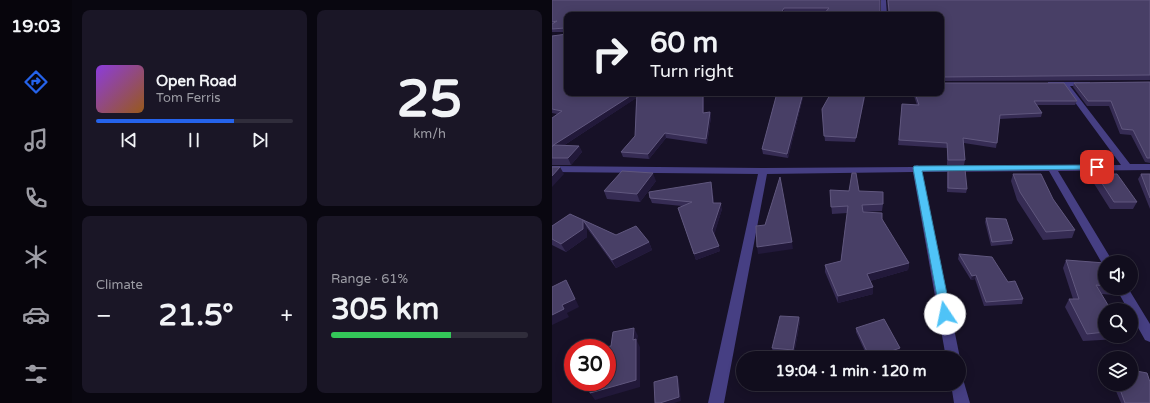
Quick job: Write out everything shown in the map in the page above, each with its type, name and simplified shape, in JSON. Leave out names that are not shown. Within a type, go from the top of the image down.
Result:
[{"type":"street","points":[[884,0],[884,12]]},
{"type":"street","points":[[1042,84],[1095,84]]},
{"type":"street","points":[[1065,84],[1127,166]]},
{"type":"street","points":[[552,169],[763,171],[917,168],[1150,167]]},
{"type":"street","points":[[917,168],[952,351]]},
{"type":"street","points":[[1052,168],[1103,255]]},
{"type":"street","points":[[716,403],[763,171]]},
{"type":"street","points":[[1126,295],[1150,336]]},
{"type":"street","points":[[959,391],[962,403]]},
{"type":"building","points":[[552,0],[880,0],[880,12],[826,12],[829,8],[784,8],[782,12],[564,12],[564,28],[552,29],[552,24],[557,21],[552,22]]},
{"type":"building","points":[[888,0],[1150,0],[1150,75],[944,77],[944,12],[888,12]]},
{"type":"building","points":[[564,34],[564,96],[630,96],[552,146],[552,118],[562,111],[552,109],[552,36]]},
{"type":"building","points":[[1150,82],[1150,158],[1147,158],[1133,130],[1122,129],[1111,101],[1088,101],[1074,83]]},
{"type":"building","points":[[944,83],[1064,83],[1077,101],[1034,101],[1042,113],[1000,115],[997,143],[963,138],[965,160],[948,160],[947,143],[899,140],[902,104],[919,105],[916,96],[944,96]]},
{"type":"building","points":[[637,96],[703,96],[703,113],[710,112],[706,139],[665,133],[648,154],[621,152],[635,136]]},
{"type":"building","points":[[776,96],[802,96],[787,154],[762,149]]},
{"type":"building","points":[[829,96],[864,96],[856,138],[824,136],[822,109]]},
{"type":"building","points":[[554,145],[579,146],[568,158],[552,158],[552,147]]},
{"type":"building","points":[[552,167],[560,167],[552,176]]},
{"type":"building","points":[[948,169],[965,169],[967,189],[948,188]]},
{"type":"building","points":[[622,171],[653,173],[637,194],[604,191]]},
{"type":"building","points":[[852,173],[856,173],[859,191],[883,192],[883,204],[862,205],[863,212],[882,213],[882,219],[909,263],[867,274],[873,287],[838,296],[825,265],[841,261],[848,206],[831,207],[830,190],[849,191]]},
{"type":"building","points":[[1013,174],[1041,174],[1053,199],[1075,230],[1046,232],[1020,192]]},
{"type":"building","points":[[1096,174],[1117,174],[1137,202],[1114,202]]},
{"type":"building","points":[[1141,174],[1150,174],[1150,198]]},
{"type":"building","points":[[780,177],[792,242],[757,247],[756,226],[765,225]]},
{"type":"building","points":[[711,182],[713,203],[721,203],[712,230],[719,246],[694,254],[678,208],[692,202],[650,198],[649,192]]},
{"type":"building","points":[[570,214],[616,235],[636,226],[649,242],[612,260],[583,220],[583,229],[561,244],[552,239],[552,226]]},
{"type":"building","points":[[986,218],[1006,219],[1013,240],[992,242]]},
{"type":"building","points":[[959,254],[992,257],[1008,282],[1015,281],[1023,299],[986,302],[976,275],[972,276]]},
{"type":"building","points":[[1066,260],[1098,262],[1098,285],[1096,285],[1098,288],[1098,295],[1102,295],[1107,303],[1098,303],[1098,333],[1087,334],[1069,299],[1079,299]]},
{"type":"building","points":[[566,280],[575,299],[562,305],[564,309],[552,315],[552,287]]},
{"type":"building","points":[[780,316],[799,317],[793,350],[772,348]]},
{"type":"building","points":[[884,319],[900,348],[892,351],[867,351],[856,328]]},
{"type":"building","points":[[634,328],[633,340],[636,339],[636,380],[616,386],[616,339],[612,339],[613,332]]},
{"type":"building","points":[[1138,371],[1147,373],[1150,382],[1150,403],[1125,403],[1121,391],[1138,391]]},
{"type":"building","points":[[677,376],[679,397],[660,403],[655,403],[654,382]]},
{"type":"route","points":[[945,314],[917,168],[1097,167]]}]
